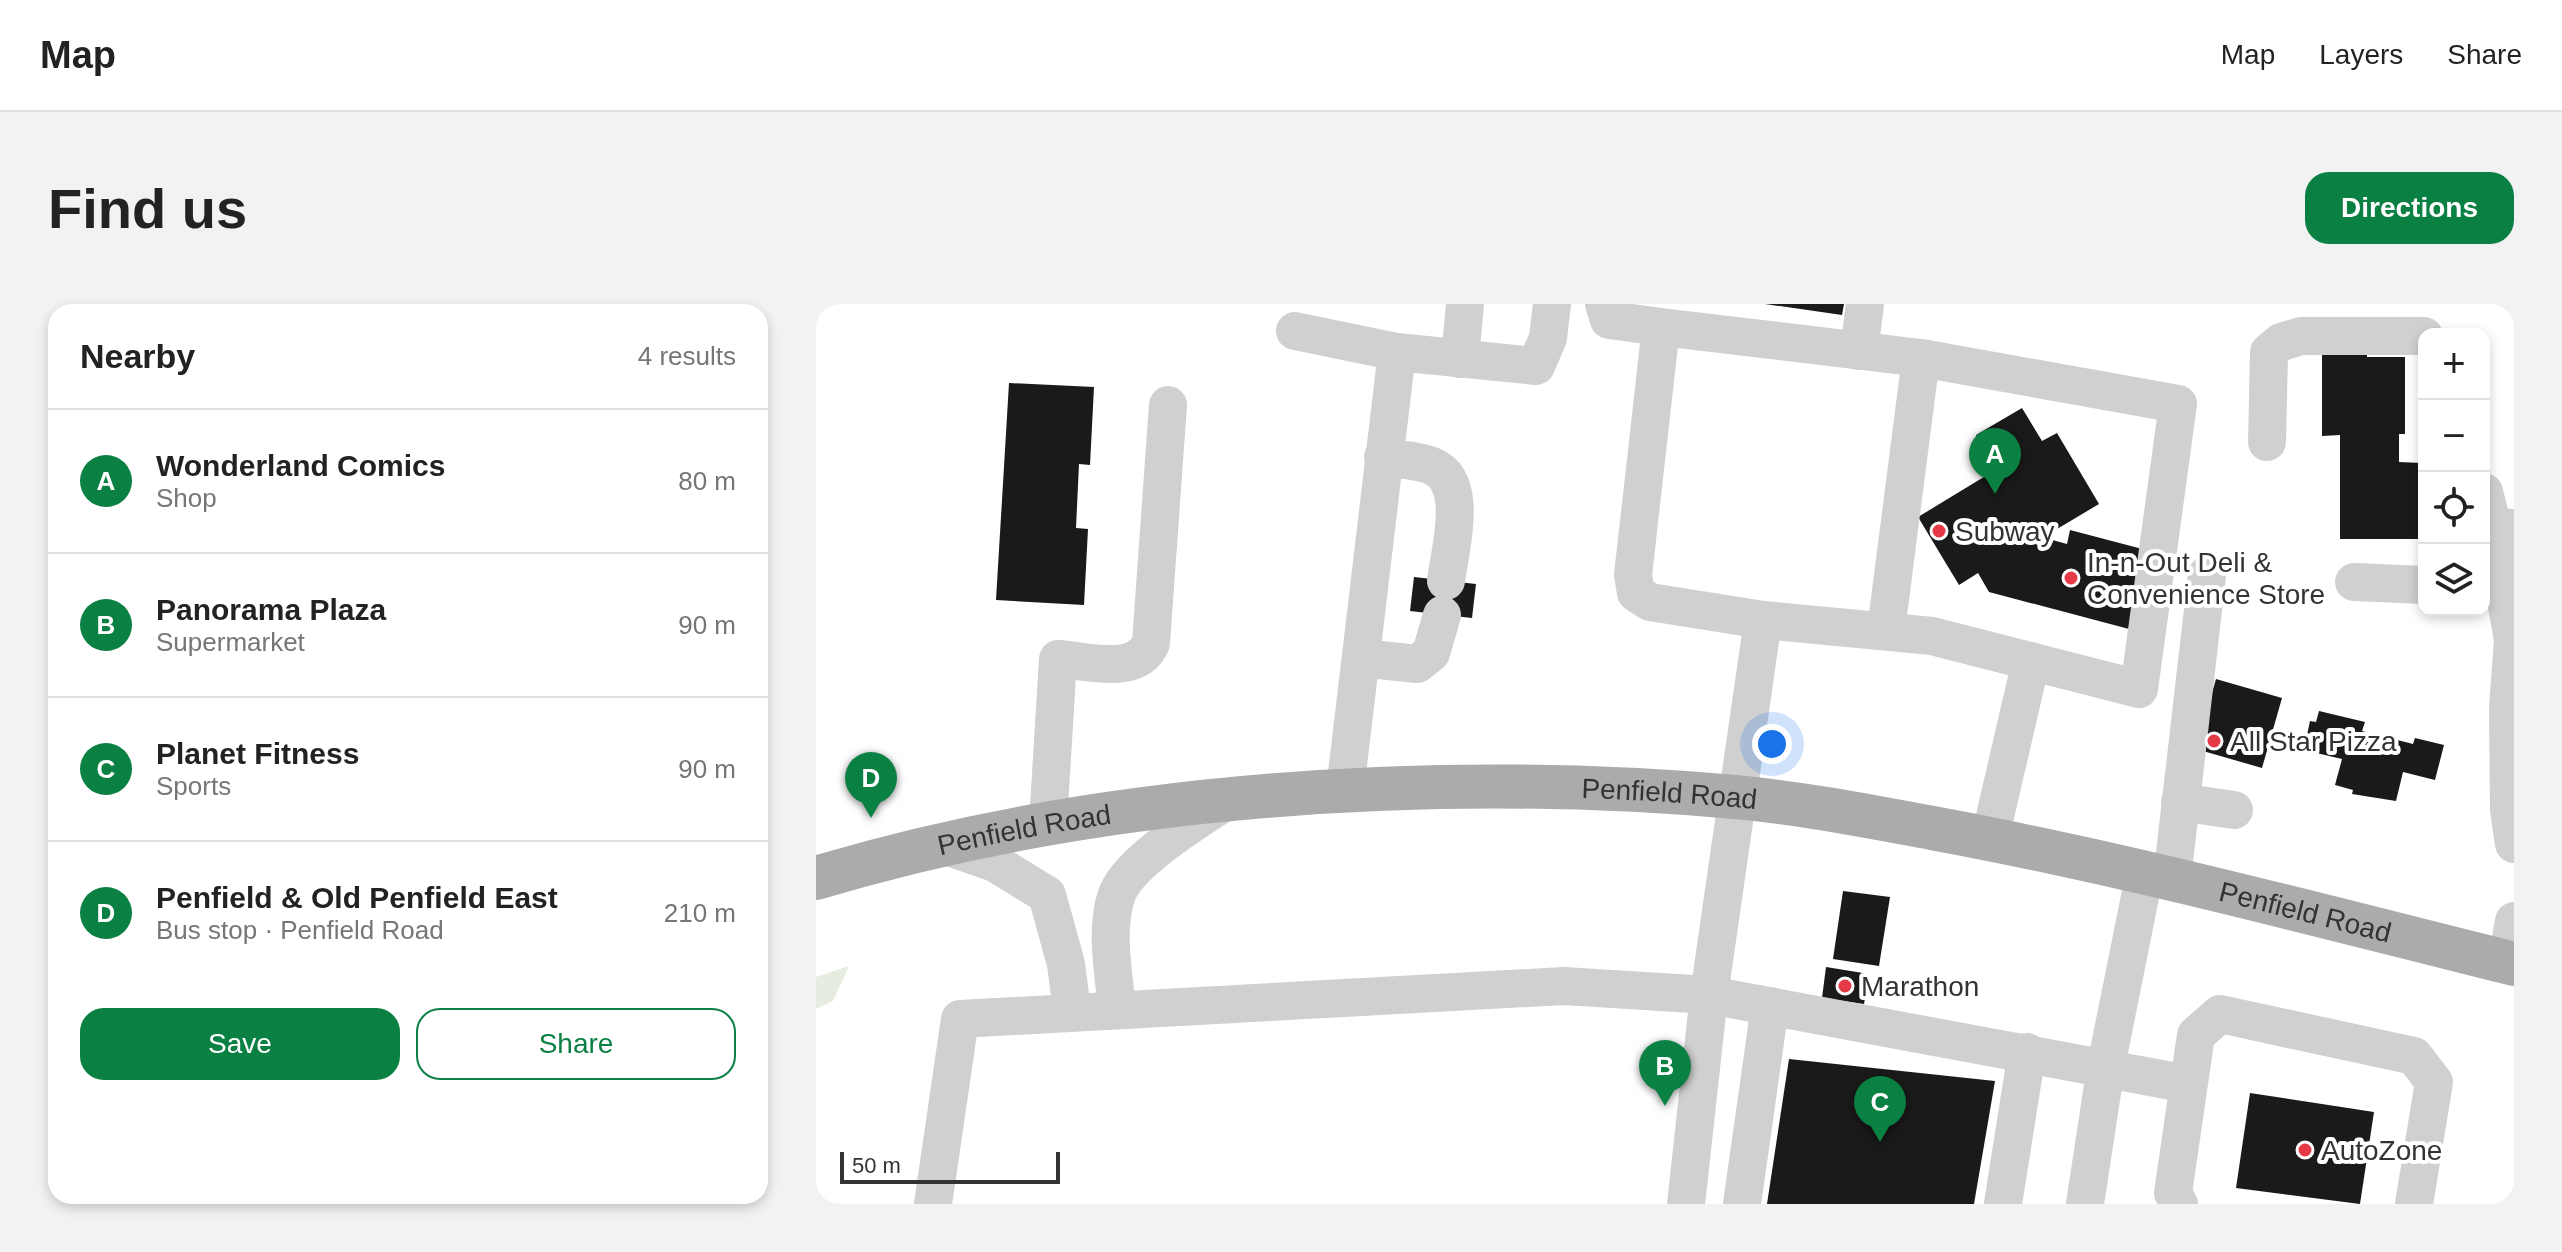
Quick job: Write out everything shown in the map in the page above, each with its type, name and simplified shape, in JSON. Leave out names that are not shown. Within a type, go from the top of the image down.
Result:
[{"type":"main road","name":"Penfield Road","points":[[816,878],[940,844],[1048,823],[1345,790],[1500,789],[1736,797],[1990,838],[2512,949]]},
{"type":"lane","points":[[1460,359],[1465,304]]},
{"type":"lane","points":[[1295,331],[1397,352],[1536,366],[1548,338],[1552,304]]},
{"type":"lane","points":[[1604,304],[1609,320],[1921,358],[2178,404],[2139,689],[1932,636],[1763,620],[1650,602],[1636,593],[1633,575],[1661,327]]},
{"type":"lane","points":[[1859,351],[1865,304]]},
{"type":"lane","points":[[2267,442],[2269,352],[2281,342],[2301,336],[2418,336]]},
{"type":"lane","points":[[1345,790],[1397,352]]},
{"type":"lane","points":[[1886,630],[1921,358]]},
{"type":"lane","points":[[1048,823],[1058,659],[1133,664],[1146,657],[1151,643],[1168,405]]},
{"type":"lane","points":[[1361,658],[1417,664],[1431,653],[1444,598],[1456,493],[1447,477],[1431,465],[1383,457]]},
{"type":"lane","points":[[2497,516],[2494,588],[2513,640],[2508,708],[2509,810],[2514,844]]},
{"type":"lane","points":[[2085,1204],[2106,1066],[2180,802],[2207,575]]},
{"type":"lane","points":[[2354,582],[2418,585]]},
{"type":"lane","points":[[1686,1204],[1709,995],[1763,620]]},
{"type":"lane","points":[[1990,838],[2031,661]]},
{"type":"lane","points":[[2180,802],[2234,810]]},
{"type":"lane","points":[[1117,1009],[1111,949],[1116,895],[1147,857],[1223,803]]},
{"type":"lane","points":[[940,844],[995,863],[1047,895],[1066,964],[1072,1011]]},
{"type":"lane","points":[[933,1204],[960,1019],[1564,986],[1709,995],[2106,1066],[2188,1084]]},
{"type":"lane","points":[[1742,1204],[1770,1006]]},
{"type":"lane","points":[[2179,1204],[2173,1193],[2196,1035],[2220,1014],[2414,1056],[2434,1082],[2414,1204]]},
{"type":"lane","points":[[2003,1204],[2027,1052]]},
{"type":"shaded area","points":[[849,966],[833,1001],[816,1009],[816,977]]},
{"type":"building","points":[[1765,304],[1844,304],[1842,315]]},
{"type":"building","points":[[2322,351],[2367,351],[2367,357],[2405,357],[2405,434],[2399,434],[2399,462],[2418,463],[2418,539],[2340,539],[2340,435],[2322,436]]},
{"type":"building","points":[[1009,383],[1094,387],[1090,465],[1079,464],[1076,528],[1088,529],[1084,605],[996,600]]},
{"type":"building","points":[[2022,408],[2042,441],[2057,433],[2099,504],[2047,535],[2049,539],[2067,544],[2070,530],[2150,551],[2129,629],[1989,592],[1978,573],[1959,585],[1918,517],[1997,469],[1976,435]]},
{"type":"building","points":[[1414,577],[1476,584],[1472,618],[1410,611]]},
{"type":"building","points":[[2216,679],[2282,698],[2262,768],[2196,749]]},
{"type":"building","points":[[2319,711],[2365,722],[2362,731],[2413,744],[2415,738],[2444,745],[2435,780],[2403,772],[2396,801],[2352,794],[2353,790],[2335,785],[2342,759],[2308,751],[2312,737],[2307,735],[2310,721],[2316,722]]},
{"type":"building","points":[[1843,891],[1890,897],[1879,966],[1833,959]]},
{"type":"building","name":"Marathon","points":[[1826,967],[1869,974],[1864,1004],[1822,998]]},
{"type":"building","points":[[1789,1059],[1995,1081],[1974,1204],[1767,1204]]},
{"type":"building","name":"AutoZone","points":[[2250,1093],[2374,1112],[2360,1204],[2236,1188]]},
{"type":"place","name":"Wonderland Comics","points":[[1995,494]]},
{"type":"place","name":"Subway","points":[[1939,531]]},
{"type":"place","name":"In-n-Out Deli & Convenience Store","points":[[2071,578]]},
{"type":"place","name":"All Star Pizza","points":[[2214,741]]},
{"type":"place","name":"Penfield & Old Penfield East","points":[[871,818]]},
{"type":"place","name":"Marathon","points":[[1845,986]]},
{"type":"place","name":"Panorama Plaza","points":[[1665,1106]]},
{"type":"place","name":"Planet Fitness","points":[[1880,1142]]},
{"type":"place","name":"AutoZone","points":[[2305,1150]]}]
